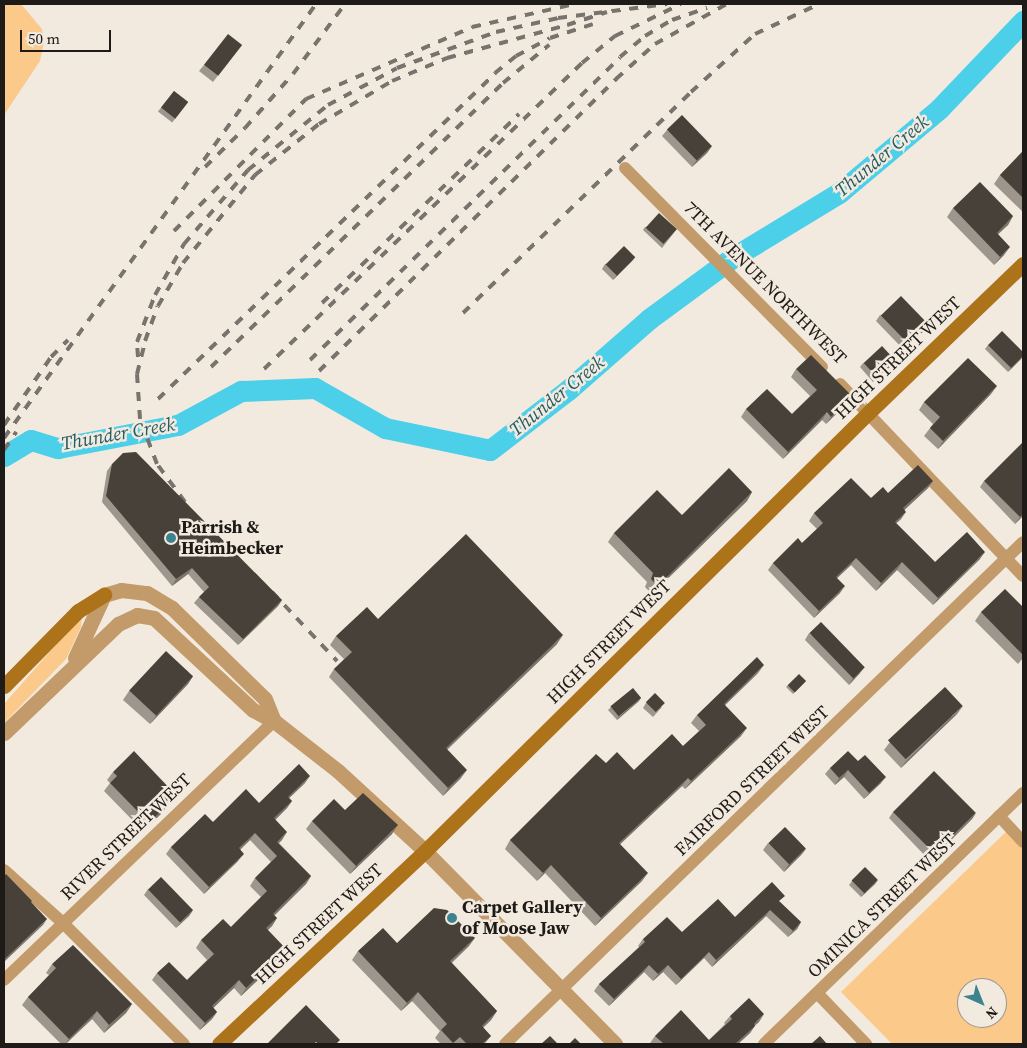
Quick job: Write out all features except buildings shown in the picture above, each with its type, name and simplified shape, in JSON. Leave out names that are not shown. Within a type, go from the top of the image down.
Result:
[{"type":"main road","name":"HIGH STREET WEST","points":[[219,1044],[425,851],[868,413],[1023,264]]},
{"type":"main road","points":[[4,686],[78,611],[104,595]]},
{"type":"street","name":"7TH AVENUE NORTHWEST","points":[[625,168],[868,413],[1023,576]]},
{"type":"street","name":"FAIRFORD STREET WEST","points":[[505,1044],[1023,542]]},
{"type":"street","points":[[66,672],[81,648],[104,595],[121,590],[140,591],[154,596],[166,604],[265,699],[274,721]]},
{"type":"street","points":[[4,733],[66,672],[124,620],[142,614],[154,618],[253,710],[274,721],[338,771],[425,851],[615,1044]]},
{"type":"street","name":"RIVER STREET WEST","points":[[4,980],[274,721]]},
{"type":"street","name":"OMINICA STREET WEST","points":[[764,1044],[1023,792]]},
{"type":"street","points":[[999,816],[1023,842]]},
{"type":"street","points":[[4,870],[63,923],[184,1044]]},
{"type":"street","points":[[817,993],[866,1044]]},
{"type":"shaded area","points":[[4,4],[21,4],[42,29],[44,42],[40,61],[4,115]]},
{"type":"shaded area","points":[[82,615],[81,627],[66,659],[4,723],[4,704]]},
{"type":"shaded area","points":[[1011,827],[1023,841],[1023,1044],[892,1044],[841,992]]},
{"type":"waterway","name":"Thunder Creek","points":[[4,456],[31,440],[58,448],[178,425],[241,391],[315,388],[385,428],[490,450],[568,390],[649,319],[732,258],[839,193],[939,109],[1023,21]]},
{"type":"railway","points":[[4,438],[316,4]]},
{"type":"railway","points":[[205,167],[245,128],[293,74],[345,4]]},
{"type":"railway","points":[[174,231],[306,99],[472,27],[575,4]]},
{"type":"railway","points":[[138,357],[137,342],[155,295],[184,244],[248,170],[328,105],[397,68],[496,32],[558,18],[667,4]]},
{"type":"railway","points":[[264,369],[582,63],[615,36],[681,4]]},
{"type":"railway","points":[[319,371],[616,79],[655,44],[727,4]]},
{"type":"railway","points":[[463,313],[691,92],[755,34],[819,4]]},
{"type":"railway","points":[[310,360],[620,57],[645,36],[672,20],[707,8]]},
{"type":"railway","points":[[185,502],[157,464],[140,419],[137,374],[145,341],[158,306],[183,263],[255,175],[319,124],[392,81],[447,58],[607,12]]},
{"type":"railway","points":[[158,399],[495,73],[516,56],[550,38],[593,24]]},
{"type":"railway","points":[[211,367],[503,83],[549,45]]},
{"type":"railway","points":[[322,303],[519,114]]},
{"type":"railway","points":[[4,425],[51,357],[68,340]]},
{"type":"railway","points":[[4,450],[16,432]]},
{"type":"railway","points":[[272,592],[337,661]]},
{"type":"place","name":"Parrish & Heimbecker","points":[[171,538]]},
{"type":"place","name":"Carpet Gallery of Moose Jaw","points":[[452,918]]}]
